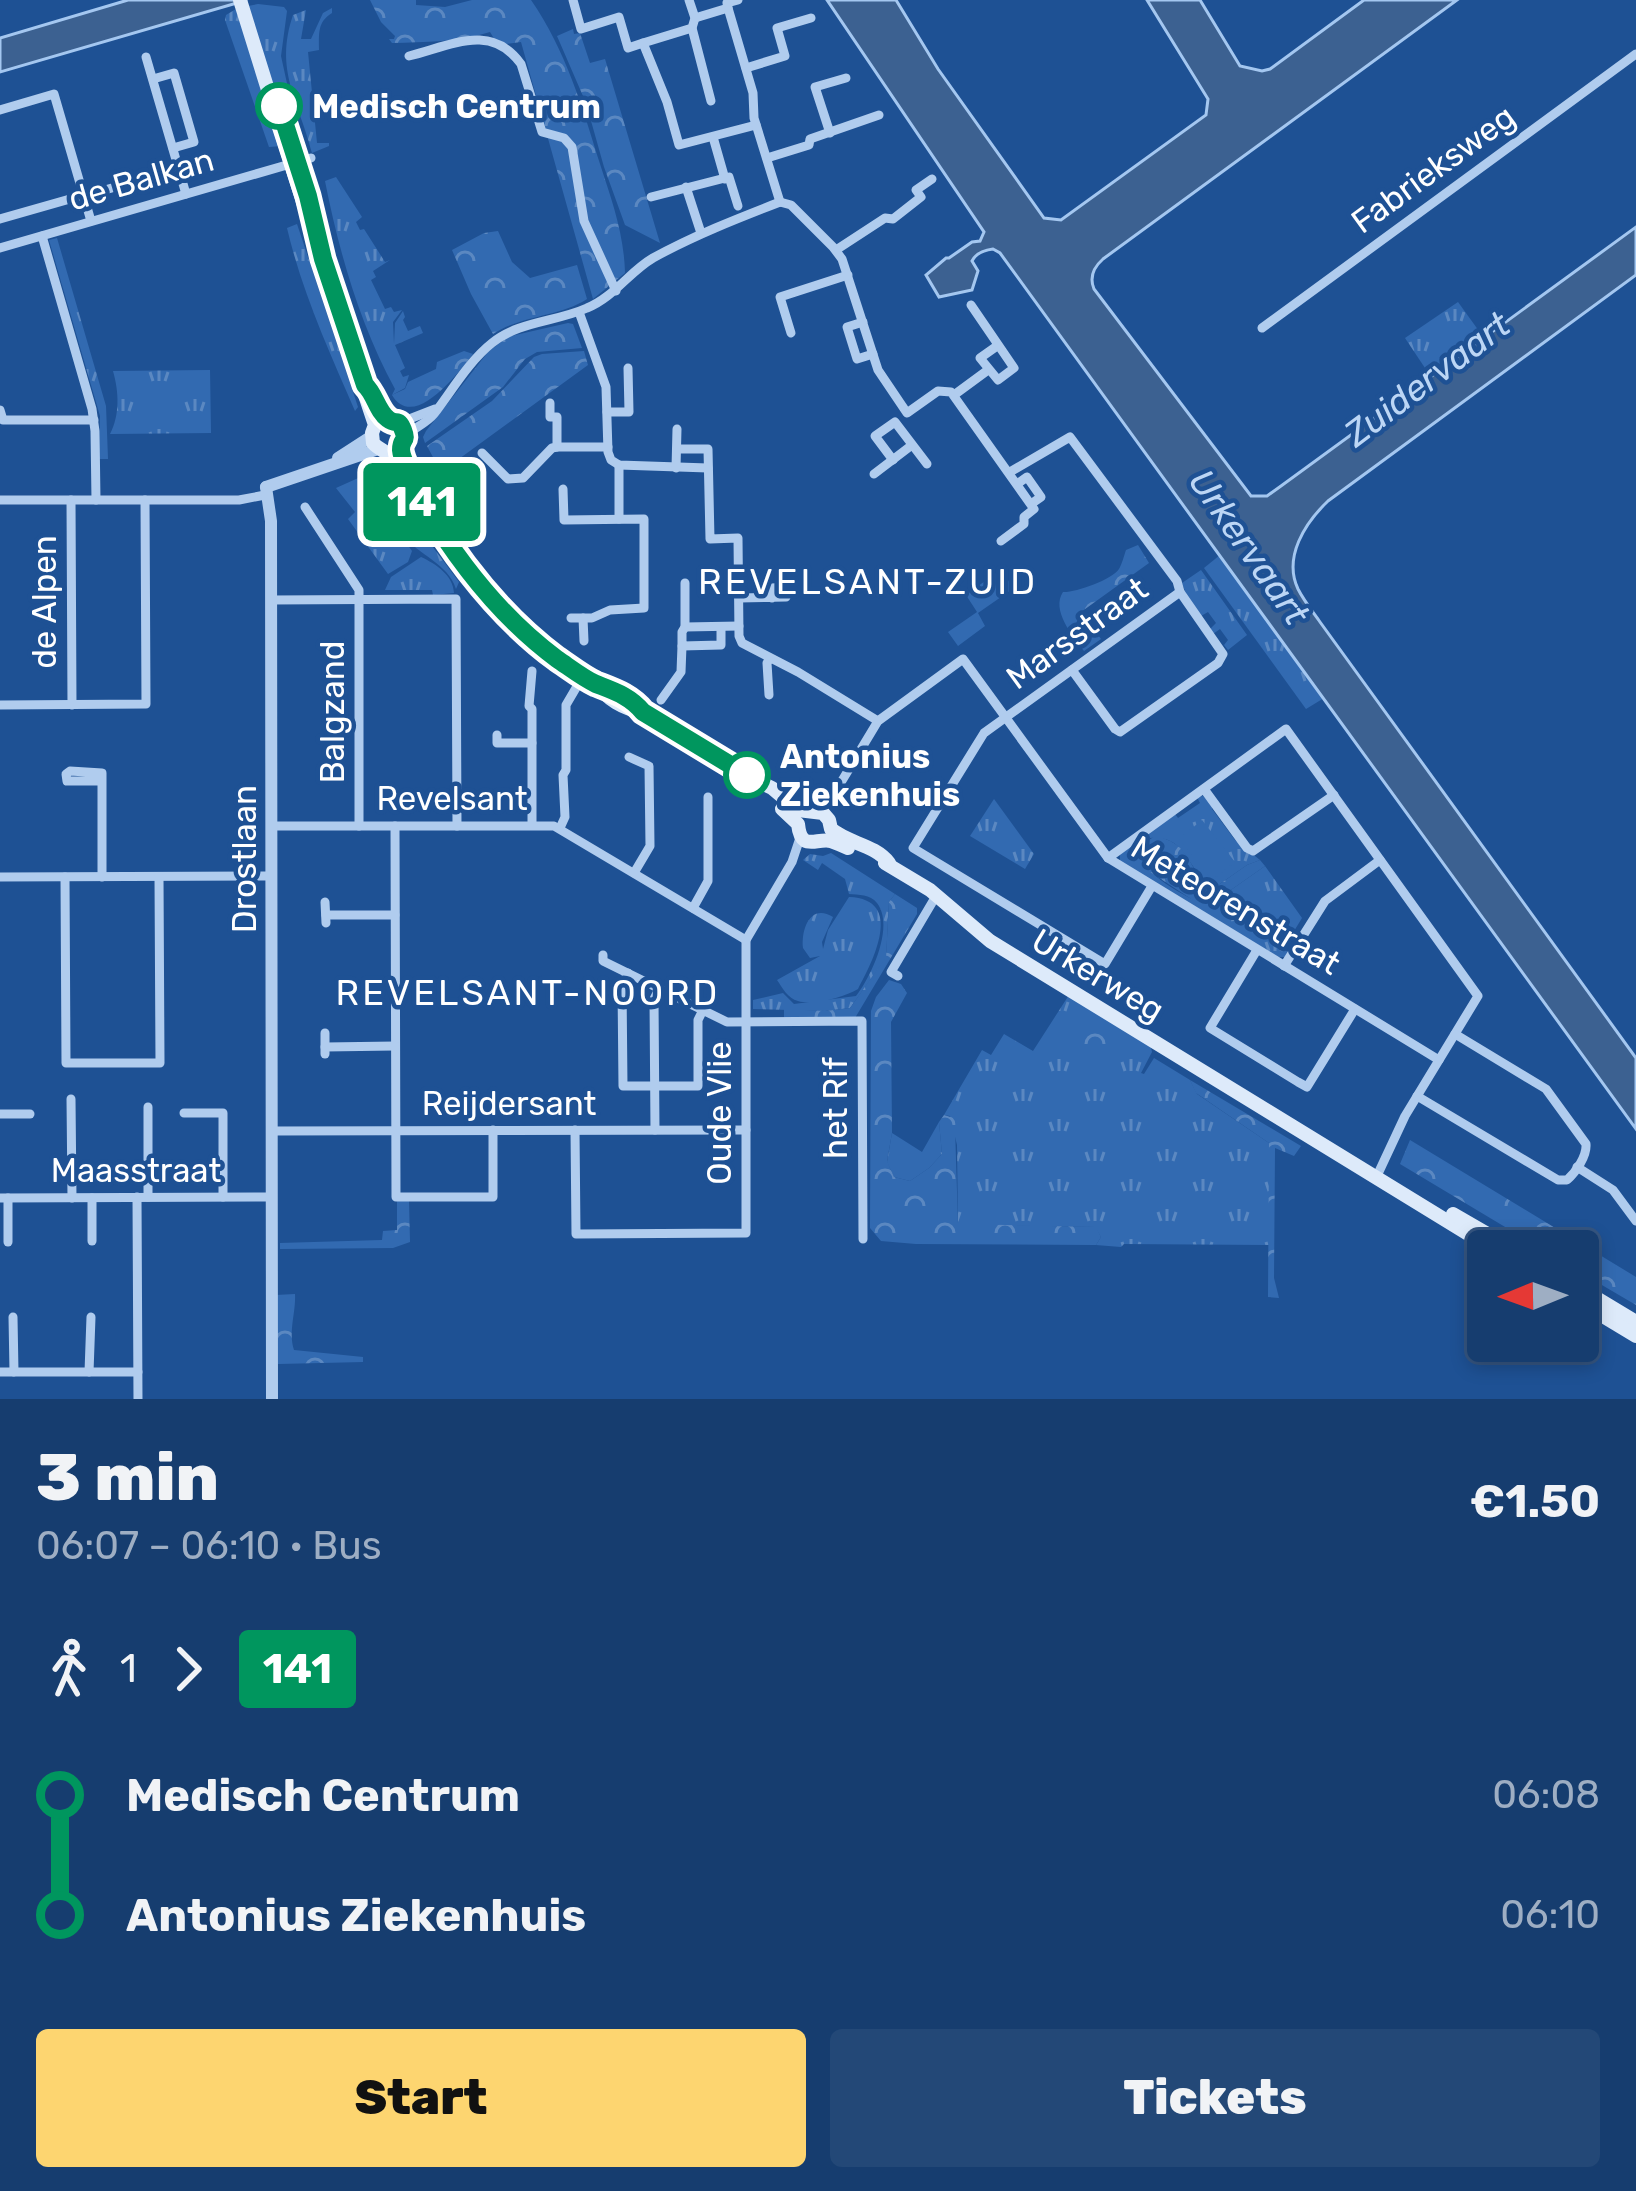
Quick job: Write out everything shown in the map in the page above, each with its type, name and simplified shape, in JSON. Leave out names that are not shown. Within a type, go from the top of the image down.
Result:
[{"type":"main road","name":"Urkerweg","points":[[241,5],[299,161],[315,233],[364,392],[449,545],[495,604],[531,639],[616,702],[643,712],[772,788],[815,827],[886,857],[990,941],[1299,1124],[1467,1232]]},
{"type":"main road","name":"Urkerweg","points":[[1378,1175],[1479,1230]]},
{"type":"main road","points":[[1599,1300],[1636,1322]]},
{"type":"main road","points":[[1599,1313],[1636,1336]]},
{"type":"street","points":[[573,0],[581,28],[619,17],[628,48],[733,4],[756,125],[780,202]]},
{"type":"street","points":[[689,0],[710,101]]},
{"type":"street","points":[[746,68],[785,56],[777,28],[811,18]]},
{"type":"street","points":[[409,56],[486,38],[516,56],[541,130],[572,146],[584,221],[616,291]]},
{"type":"street","points":[[643,43],[679,145],[756,125]]},
{"type":"street","name":"Fabrieksweg","points":[[1262,328],[1636,54]]},
{"type":"street","points":[[146,57],[186,194]]},
{"type":"street","points":[[153,80],[174,74],[194,142],[172,148]]},
{"type":"street","points":[[830,133],[811,91],[846,78]]},
{"type":"street","points":[[0,110],[54,94],[91,221]]},
{"type":"street","points":[[766,158],[879,115]]},
{"type":"street","points":[[713,137],[725,179]]},
{"type":"street","name":"de Balkan","points":[[0,248],[299,161]]},
{"type":"street","points":[[3,216],[157,175]]},
{"type":"street","points":[[651,197],[730,178],[738,206]]},
{"type":"street","points":[[836,250],[884,218],[893,219],[921,197],[916,190],[932,179]]},
{"type":"street","points":[[686,187],[701,233]]},
{"type":"street","points":[[0,500],[236,499],[268,492],[339,455],[433,416],[484,350],[499,338],[579,312],[616,291],[651,260],[701,233],[780,202],[791,205],[836,250],[880,374],[906,411]]},
{"type":"street","points":[[42,236],[94,420],[96,500]]},
{"type":"street","points":[[791,333],[780,297],[848,275]]},
{"type":"street","points":[[971,305],[1014,368],[998,380],[980,358],[997,346]]},
{"type":"street","points":[[579,312],[606,386],[610,458],[619,465],[709,468]]},
{"type":"street","points":[[863,322],[847,327],[849,334],[857,358],[873,354]]},
{"type":"street","points":[[607,412],[628,412],[628,368]]},
{"type":"street","points":[[954,395],[988,370]]},
{"type":"street","points":[[892,460],[875,436],[939,390],[954,395],[1017,484],[1028,478],[1041,497],[1031,504],[1034,509],[1024,517],[1024,524],[1001,541]]},
{"type":"street","points":[[550,403],[550,417],[557,417],[557,447]]},
{"type":"street","points":[[0,410],[3,420],[94,420]]},
{"type":"street","points":[[895,422],[927,464]]},
{"type":"street","points":[[676,468],[677,429]]},
{"type":"street","points":[[1010,472],[1070,437],[1177,580],[1180,592],[1223,656],[1118,731],[1072,670]]},
{"type":"street","points":[[874,474],[913,445]]},
{"type":"street","points":[[482,453],[508,478],[523,478],[552,448],[608,447]]},
{"type":"street","points":[[677,449],[708,448],[710,539],[738,538],[742,643],[878,721],[746,940]]},
{"type":"street","points":[[619,465],[619,520]]},
{"type":"street","points":[[563,489],[564,520],[644,519],[644,608],[577,618],[584,641]]},
{"type":"street","name":"Drostlaan","points":[[268,492],[272,1399]]},
{"type":"street","name":"de Alpen","points":[[71,500],[72,705]]},
{"type":"street","points":[[0,705],[146,704],[146,500]]},
{"type":"street","points":[[305,507],[354,579],[359,599]]},
{"type":"street","points":[[662,700],[681,672],[685,583]]},
{"type":"street","name":"Marsstraat","points":[[1152,886],[1105,964],[913,848],[977,741],[1180,592]]},
{"type":"street","points":[[739,598],[772,598]]},
{"type":"street","name":"Balgzand","points":[[359,599],[359,826]]},
{"type":"street","points":[[271,600],[456,599],[457,826]]},
{"type":"street","points":[[682,646],[721,645],[721,626]]},
{"type":"street","points":[[685,627],[739,626]]},
{"type":"street","points":[[769,695],[770,658]]},
{"type":"street","name":"Meteorenstraat","points":[[878,721],[963,659],[1108,858],[1439,1060]]},
{"type":"street","points":[[769,673],[783,673],[787,667]]},
{"type":"street","points":[[532,671],[532,825]]},
{"type":"street","points":[[560,828],[565,817],[566,705],[590,680]]},
{"type":"street","points":[[1108,858],[1286,729],[1478,996],[1418,1096],[1378,1175]]},
{"type":"street","points":[[497,735],[497,743],[532,743]]},
{"type":"street","points":[[629,757],[649,766],[650,846],[634,873]]},
{"type":"street","points":[[102,782],[102,877]]},
{"type":"street","points":[[1204,789],[1247,848],[1257,850],[1334,795]]},
{"type":"street","points":[[693,908],[708,881],[708,797]]},
{"type":"street","name":"Revelsant","points":[[271,826],[560,828],[746,940]]},
{"type":"street","points":[[395,826],[396,1197],[494,1197],[493,1130]]},
{"type":"street","points":[[1284,966],[1325,901],[1380,860]]},
{"type":"street","points":[[0,877],[271,876]]},
{"type":"street","points":[[65,877],[66,1064],[160,1063],[160,877]]},
{"type":"street","points":[[898,976],[891,972],[936,896]]},
{"type":"street","points":[[325,902],[326,919],[395,915]]},
{"type":"street","name":"Oude Vlie","points":[[575,1130],[575,1234],[746,1233],[746,940]]},
{"type":"street","points":[[1257,950],[1210,1028],[1307,1087],[1354,1009]]},
{"type":"street","points":[[603,955],[603,961],[727,1022],[746,1022]]},
{"type":"street","points":[[628,973],[622,985],[623,1086],[698,1085],[698,1020],[703,1010]]},
{"type":"street","points":[[655,1130],[654,999],[659,989]]},
{"type":"street","name":"het Rif","points":[[746,1022],[862,1021],[863,1239]]},
{"type":"street","points":[[326,1033],[326,1050],[395,1046]]},
{"type":"street","points":[[1418,1096],[1558,1180],[1567,1180],[1577,1167],[1586,1144],[1547,1090],[1455,1034]]},
{"type":"street","points":[[71,1100],[72,1198]]},
{"type":"street","points":[[138,1399],[148,1107]]},
{"type":"street","points":[[184,1113],[223,1113],[223,1197]]},
{"type":"street","points":[[0,1114],[30,1114]]},
{"type":"street","name":"Reijdersant","points":[[272,1131],[746,1130]]},
{"type":"street","points":[[1577,1167],[1613,1190],[1636,1221]]},
{"type":"street","name":"Maasstraat","points":[[4,1198],[272,1197]]},
{"type":"street","points":[[4,1198],[8,1241]]},
{"type":"street","points":[[92,1198],[92,1241]]},
{"type":"street","points":[[13,1317],[14,1372]]},
{"type":"street","points":[[89,1372],[91,1317]]},
{"type":"street","points":[[0,1372],[138,1372]]},
{"type":"green space","points":[[370,0],[416,0],[416,5],[445,7],[472,0],[531,0],[554,39],[579,100],[617,218],[625,273],[593,299],[521,42],[498,45],[490,32],[454,40],[392,43],[389,39],[395,36]]},
{"type":"green space","points":[[248,6],[287,11],[281,56],[293,111],[273,85]]},
{"type":"green space","points":[[332,8],[320,29],[319,50],[308,52],[317,143],[329,143],[312,153],[290,86],[288,35],[293,15],[306,10],[301,39],[311,39],[323,13]]},
{"type":"green space","points":[[236,9],[282,146],[269,147],[225,20]]},
{"type":"green space","points":[[573,29],[574,34],[580,33],[590,63],[605,59],[660,243],[625,225],[586,103],[557,36]]},
{"type":"green space","points":[[336,177],[362,217],[356,222],[360,230],[364,229],[385,262],[390,260],[373,271],[376,277],[371,280],[385,309],[402,310],[393,322],[394,344],[395,323],[403,311],[408,331],[420,326],[423,333],[395,345],[405,368],[400,371],[403,377],[409,375],[405,388],[392,395],[395,389],[361,314],[337,234],[325,181]]},
{"type":"green space","points":[[297,224],[358,407],[355,411],[300,275],[287,228]]},
{"type":"green space","points":[[498,231],[512,262],[530,278],[577,265],[587,299],[493,334],[452,250]]},
{"type":"green space","points":[[57,238],[106,406],[108,459],[99,459],[100,416],[49,240]]},
{"type":"green space","points":[[1458,302],[1484,338],[1431,377],[1405,338]]},
{"type":"green space","points":[[573,324],[582,348],[537,352],[525,359],[503,387],[425,443],[426,431],[488,352],[511,336]]},
{"type":"green space","points":[[464,351],[473,354],[424,403],[401,405],[392,395],[436,369],[437,362]]},
{"type":"green space","points":[[584,351],[588,365],[441,472],[427,446],[492,401],[534,357]]},
{"type":"green space","points":[[210,370],[211,433],[110,434],[118,403],[113,371]]},
{"type":"green space","points":[[382,469],[459,582],[456,589],[447,573],[398,527],[378,470]]},
{"type":"green space","points":[[376,470],[393,524],[412,551],[408,562],[388,574],[348,519],[355,512],[336,488]]},
{"type":"green space","points":[[1138,545],[1149,563],[1081,612],[1101,639],[1084,651],[1061,614],[1063,592],[1109,577],[1119,569],[1126,550]]},
{"type":"green space","points":[[1220,555],[1324,698],[1306,709],[1204,568]]},
{"type":"green space","points":[[421,557],[447,576],[454,593],[385,590],[391,577]]},
{"type":"green space","points":[[1000,570],[1014,588],[978,613],[985,626],[958,646],[948,632],[977,612],[966,595]]},
{"type":"green space","points":[[1201,570],[1247,635],[1228,650],[1224,645],[1228,640],[1220,629],[1213,634],[1210,629],[1216,623],[1208,612],[1201,616],[1182,583]]},
{"type":"green space","points":[[1203,796],[1235,840],[1260,860],[1214,888],[1180,848],[1163,838],[1150,838],[1142,862],[1176,890],[1216,909],[1228,892],[1265,866],[1302,918],[1283,949],[1288,952],[1285,957],[1120,861],[1120,854],[1175,814],[1178,818],[1200,803],[1197,797]]},
{"type":"green space","points":[[994,799],[1034,854],[1025,869],[970,836]]},
{"type":"green space","points":[[1202,820],[1235,862],[1212,880],[1179,839]]},
{"type":"green space","points":[[1155,836],[1177,845],[1214,888],[1247,865],[1260,860],[1265,866],[1228,892],[1211,912],[1147,870],[1142,862],[1143,844]]},
{"type":"green space","points":[[831,853],[895,894],[889,902],[886,958],[850,1008],[753,1009],[753,1000],[783,993],[794,1004],[856,996],[868,977],[882,938],[882,913],[871,898],[849,894],[845,879],[822,863],[818,870],[803,860],[810,854]]},
{"type":"green space","points":[[895,894],[917,908],[917,914],[855,1018],[784,1018],[784,1009],[850,1008],[886,957],[889,902]]},
{"type":"green space","points":[[849,897],[866,900],[876,908],[880,920],[877,948],[858,989],[821,1002],[794,1000],[777,980],[820,956],[810,958],[803,948],[809,920],[819,913],[833,917],[822,942],[823,949],[828,930]]},
{"type":"green space","points":[[889,980],[901,984],[907,993],[891,1022],[892,1133],[887,1161],[894,1177],[910,1181],[929,1168],[942,1154],[939,1122],[944,1115],[957,1119],[958,1224],[1096,1227],[1101,1237],[1096,1245],[916,1244],[881,1241],[870,1228],[871,1011]]},
{"type":"green space","points":[[1069,995],[1150,1043],[1152,1052],[1141,1073],[1154,1058],[1190,1080],[1197,1094],[1269,1143],[1269,1245],[1121,1247],[1096,1245],[1101,1237],[1095,1227],[958,1225],[957,1145],[950,1116],[944,1115],[982,1050],[991,1055],[1004,1034],[1033,1051]]},
{"type":"green space","points":[[1083,1013],[1120,1039],[1100,1076],[1078,1085],[1094,1061],[1071,1033],[1076,1017]]},
{"type":"green space","points":[[1190,1080],[1301,1146],[1294,1156],[1275,1148],[1274,1278],[1279,1298],[1268,1297],[1269,1143],[1196,1093]]},
{"type":"green space","points":[[939,1122],[942,1154],[910,1181],[894,1177],[887,1162],[892,1133],[922,1152]]},
{"type":"green space","points":[[1410,1140],[1558,1230],[1510,1230],[1400,1164]]},
{"type":"green space","points":[[397,1201],[409,1201],[410,1242],[393,1248],[280,1249],[280,1243],[382,1240],[383,1231],[397,1230]]},
{"type":"green space","points":[[1599,1255],[1636,1277],[1636,1305],[1599,1283]]},
{"type":"green space","points":[[295,1294],[294,1350],[363,1357],[363,1362],[278,1364],[276,1295]]},
{"type":"water","points":[[128,0],[247,0],[0,72],[0,38]]},
{"type":"water","name":"Urkervaart","points":[[827,0],[896,0],[938,69],[1044,218],[1061,220],[1206,115],[1208,99],[1147,0],[1200,0],[1240,66],[1262,71],[1364,0],[1457,0],[1103,259],[1093,272],[1094,289],[1251,496],[1267,496],[1636,227],[1636,275],[1328,501],[1304,530],[1293,565],[1298,589],[1309,606],[1636,1058],[1636,1129],[1000,253],[990,249],[974,258],[978,271],[972,290],[939,297],[926,275],[946,258],[980,241],[984,232]]},
{"type":"bus line","name":"141","points":[[279,106],[365,385],[385,416],[403,429],[401,450],[414,488],[449,545],[495,604],[539,645],[747,775]]},
{"type":"place","name":"Medisch Centrum","points":[[279,106]]},
{"type":"place","name":"Antonius Ziekenhuis","points":[[747,775]]},
{"type":"district","name":"REVELSANT-ZUID","points":[[868,581]]},
{"type":"district","name":"REVELSANT-NOORD","points":[[528,992]]},
{"type":"water label","name":"Zuidervaart","points":[[1427,379]]}]
